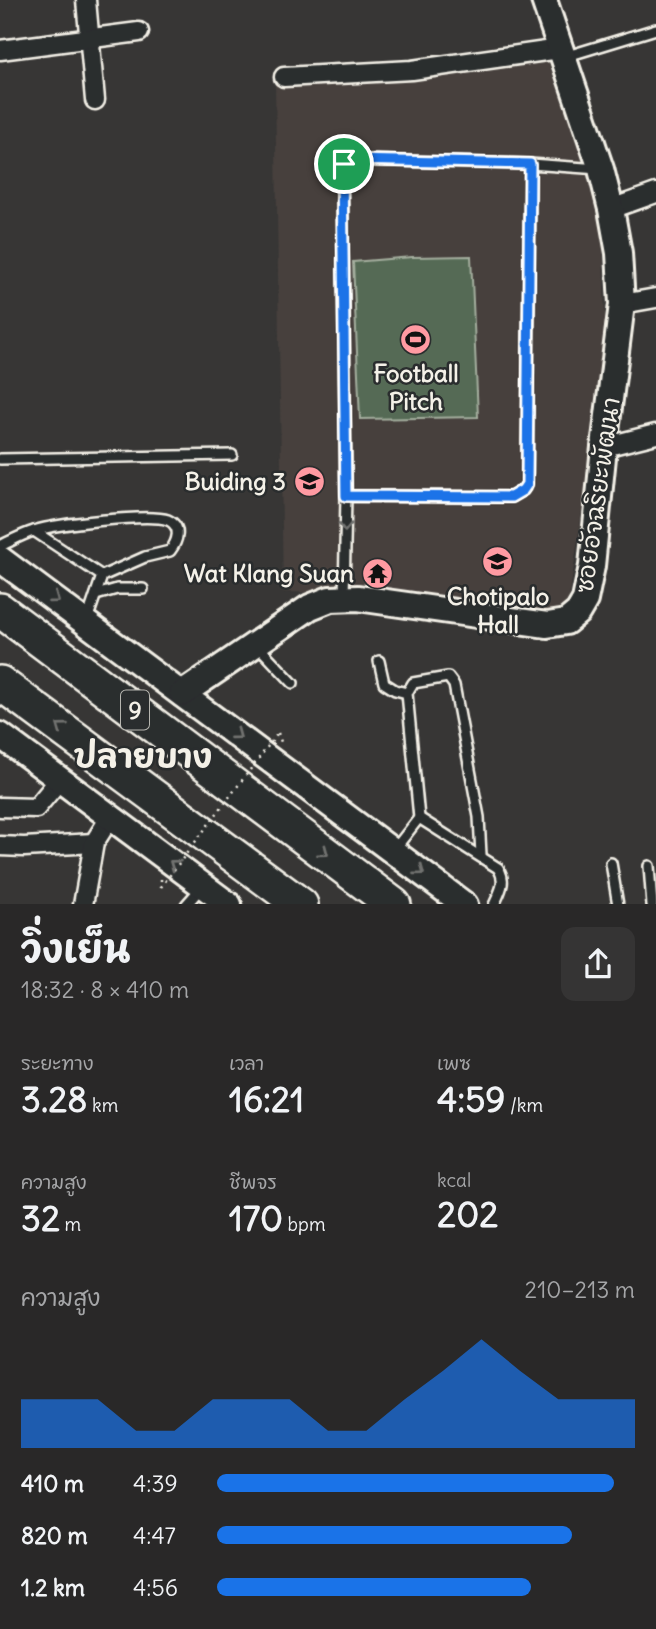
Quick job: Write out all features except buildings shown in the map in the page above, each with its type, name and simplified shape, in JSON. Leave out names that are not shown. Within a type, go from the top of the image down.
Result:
[{"type":"highway","points":[[0,585],[76,651],[116,695]]},
{"type":"highway","name":"9","points":[[0,610],[393,904]]},
{"type":"highway","name":"9","points":[[0,683],[301,904]]},
{"type":"street","points":[[86,0],[95,100]]},
{"type":"street","name":"ซอยอัจฉริยะพัฒนา","points":[[182,694],[310,607],[330,599],[395,603],[547,625],[566,622],[578,612],[585,600],[592,566],[622,304],[619,253],[601,169],[544,0]]},
{"type":"street","points":[[0,50],[139,32]]},
{"type":"street","points":[[284,77],[412,70],[562,53]]},
{"type":"street","points":[[611,209],[656,193]]},
{"type":"street","points":[[622,304],[656,298]]},
{"type":"street","points":[[604,447],[656,434]]},
{"type":"street","points":[[0,559],[464,904]]},
{"type":"street","points":[[0,735],[228,904]]},
{"type":"street","points":[[0,807],[36,808],[60,779]]},
{"type":"street","points":[[83,904],[94,843],[111,816]]},
{"type":"street","points":[[0,846],[94,843]]},
{"type":"lane","points":[[562,53],[656,29]]},
{"type":"lane","points":[[345,598],[344,164],[352,160],[530,164],[601,169]]},
{"type":"lane","points":[[346,496],[511,497],[523,490],[527,484],[530,164]]},
{"type":"lane","points":[[0,459],[232,455]]},
{"type":"lane","points":[[0,546],[34,531],[89,521],[160,518],[173,523],[178,537],[170,551],[145,557],[102,576],[86,621]]},
{"type":"lane","points":[[34,531],[102,576]]},
{"type":"lane","points":[[96,595],[117,589],[143,590]]},
{"type":"lane","points":[[256,643],[293,683]]},
{"type":"lane","points":[[379,661],[384,683],[407,693]]},
{"type":"lane","points":[[393,851],[419,818],[407,693],[413,683],[448,677],[454,685],[479,817],[481,855]]},
{"type":"lane","points":[[419,818],[498,868],[503,875],[503,884],[494,904]]},
{"type":"lane","points":[[611,863],[618,904]]},
{"type":"lane","points":[[649,866],[652,904]]},
{"type":"lane","points":[[187,904],[203,886]]},
{"type":"path","points":[[162,887],[278,733]]},
{"type":"shaded area","points":[[546,54],[602,215],[606,350],[568,606],[553,616],[338,593],[283,592],[275,81]]},
{"type":"green space","name":"Football Pitch","points":[[471,256],[478,417],[360,419],[353,262]]},
{"type":"place","name":"Football Pitch","points":[[416,339]]},
{"type":"place","name":"Buiding 3","points":[[309,481]]},
{"type":"place","name":"Chotipalo Hall","points":[[498,562]]},
{"type":"place","name":"Wat Klang Suan","points":[[377,573]]},
{"type":"district","name":"ปลายบาง","points":[[143,756]]},
{"type":"route","points":[[352,160],[530,164],[527,484],[518,495],[346,496],[344,164],[352,160]]}]
